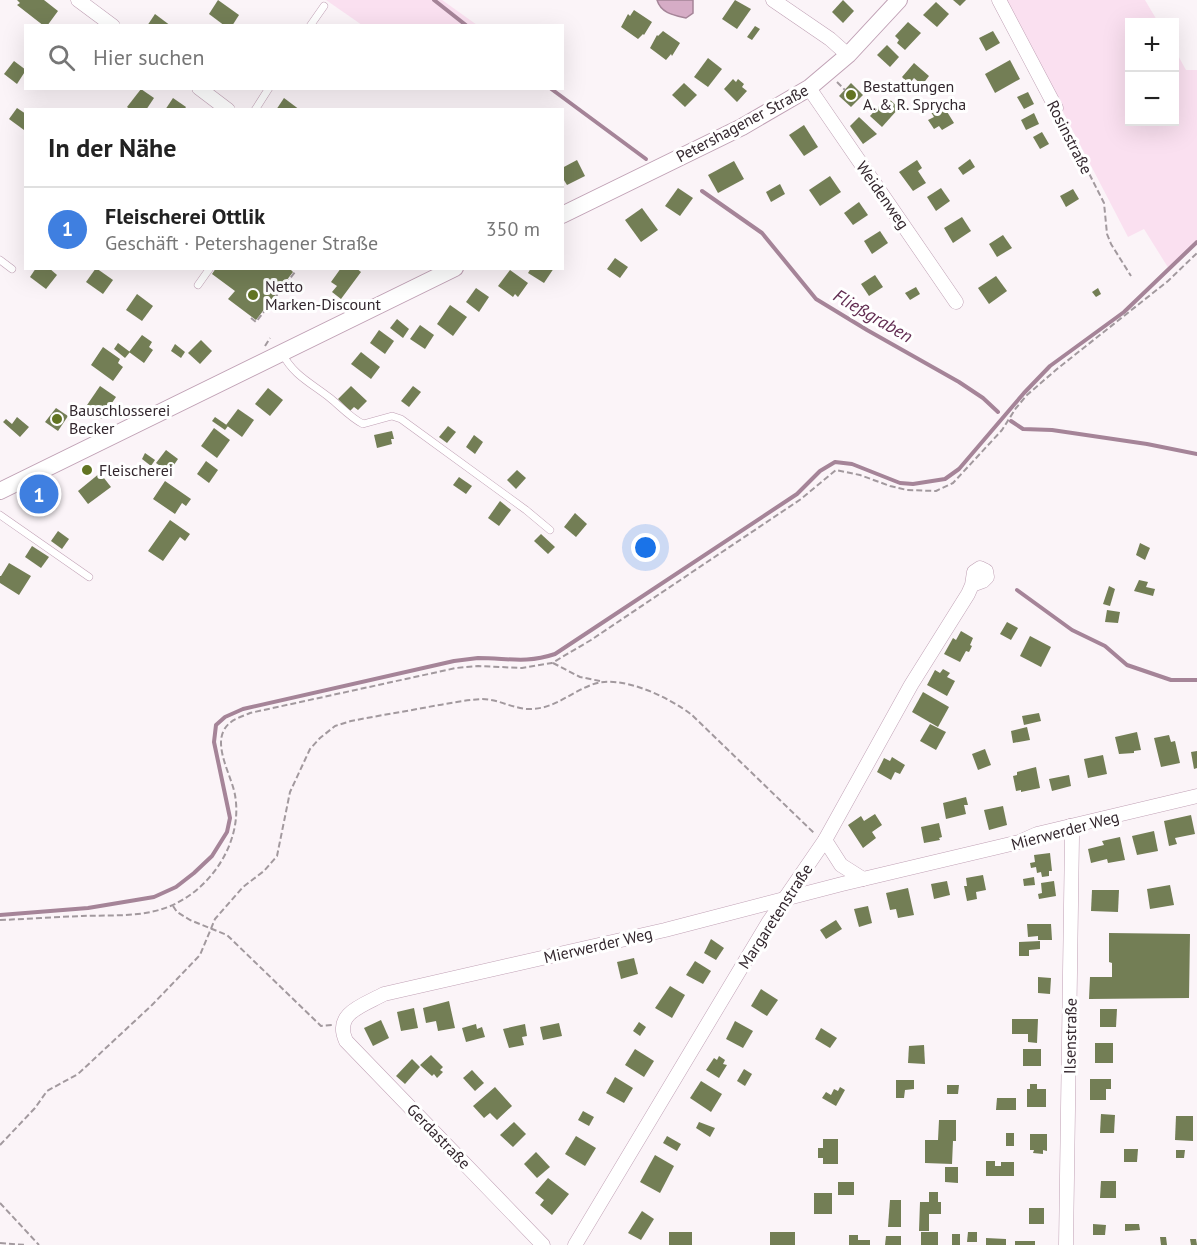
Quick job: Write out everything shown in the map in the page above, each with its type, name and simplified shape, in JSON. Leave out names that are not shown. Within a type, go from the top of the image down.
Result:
[{"type":"street","points":[[78,0],[110,24]]},
{"type":"street","points":[[773,0],[830,39],[848,55]]},
{"type":"street","name":"Petershagener Straße","points":[[564,214],[742,127],[809,88],[848,55],[899,0]]},
{"type":"street","name":"Rosinstraße","points":[[999,0],[1056,108]]},
{"type":"street","name":"Weidenweg","points":[[809,88],[956,302]]},
{"type":"street","points":[[202,90],[225,108]]},
{"type":"street","points":[[0,491],[446,270]]},
{"type":"street","name":"Margaretenstraße","points":[[575,1245],[768,923],[825,840],[911,685],[972,585]]},
{"type":"street","name":"Mierwerder Weg","points":[[341,1025],[351,1013],[384,994],[666,930],[785,898],[1019,842],[1037,834],[1197,796]]},
{"type":"street","name":"Ilsenstraße","points":[[1066,1245],[1072,933],[1070,826]]},
{"type":"street","points":[[825,840],[841,865],[863,879]]},
{"type":"street","name":"Gerdastraße","points":[[341,1025],[341,1032],[346,1041],[543,1245]]},
{"type":"lane","points":[[311,24],[324,6]]},
{"type":"lane","points":[[256,108],[269,90]]},
{"type":"lane","points":[[0,260],[12,269]]},
{"type":"lane","points":[[198,285],[209,270]]},
{"type":"lane","points":[[282,353],[298,376],[321,391],[356,420],[363,424],[392,416],[401,418],[526,510],[550,531]]},
{"type":"lane","points":[[0,515],[89,577]]},
{"type":"path","points":[[837,82],[845,90]]},
{"type":"path","name":"Rosinstraße","points":[[1056,108],[1104,203],[1110,244],[1131,276]]},
{"type":"path","points":[[0,920],[130,915],[159,910],[192,896],[205,884],[233,837],[237,805],[235,792],[225,768],[221,741],[223,730],[231,722],[250,713],[456,668],[478,666],[522,668],[552,663],[591,640],[801,499],[836,471],[860,475],[907,490],[936,491],[953,483],[1002,430],[1027,395],[1168,281],[1197,253]]},
{"type":"path","points":[[248,322],[252,318],[256,322],[295,272]]},
{"type":"path","points":[[552,663],[580,677],[615,681],[637,687],[679,705],[816,835],[825,840]]},
{"type":"path","points":[[0,1144],[48,1091],[78,1074],[200,955],[215,919],[243,887],[264,871],[277,856],[290,792],[310,748],[335,726],[351,721],[484,699],[528,709],[542,708],[603,681]]},
{"type":"path","points":[[172,905],[177,912],[227,935],[321,1026],[341,1025]]},
{"type":"path","points":[[0,1203],[39,1245]]},
{"type":"path","points":[[0,1243],[26,1245]]},
{"type":"shaded area","points":[[326,0],[442,0],[476,24],[361,24]]},
{"type":"shaded area","points":[[657,0],[693,0],[693,13],[686,18],[672,14],[661,8]]},
{"type":"shaded area","points":[[1005,0],[1145,0],[1156,18],[1125,18],[1125,126],[1179,126],[1179,57],[1186,70],[1197,70],[1197,242],[1169,269],[1144,229],[1128,237]]},
{"type":"building","points":[[17,0],[44,0],[58,11],[48,24],[41,24],[17,5],[20,3]]},
{"type":"building","points":[[218,0],[239,15],[233,24],[222,24],[209,14]]},
{"type":"building","points":[[735,0],[751,9],[737,29],[722,19]]},
{"type":"building","points":[[843,0],[854,11],[843,23],[832,12]]},
{"type":"building","points":[[953,0],[966,0],[960,6]]},
{"type":"building","points":[[936,2],[949,14],[937,27],[923,15]]},
{"type":"building","points":[[634,10],[652,22],[644,35],[638,39],[621,27],[628,14],[630,16]]},
{"type":"building","points":[[155,14],[168,24],[148,24]]},
{"type":"building","points":[[908,22],[921,33],[905,50],[897,43],[899,40],[895,36]]},
{"type":"building","points":[[755,26],[760,29],[752,40],[747,37]]},
{"type":"building","points":[[663,31],[680,43],[672,56],[671,54],[666,60],[650,48],[657,35]]},
{"type":"building","points":[[993,31],[1000,43],[986,51],[979,38]]},
{"type":"building","points":[[887,45],[899,57],[890,67],[877,55]]},
{"type":"building","points":[[708,58],[722,69],[708,87],[694,77]]},
{"type":"building","points":[[1010,60],[1020,79],[995,93],[985,74]]},
{"type":"building","points":[[14,61],[24,68],[24,73],[17,84],[4,74]]},
{"type":"building","points":[[914,63],[929,76],[922,85],[914,78],[909,84],[902,77]]},
{"type":"building","points":[[733,79],[736,82],[738,79],[744,84],[742,87],[747,91],[737,102],[724,89]]},
{"type":"building","points":[[684,83],[697,95],[685,107],[672,95]]},
{"type":"building","name":"Bestattungen A. & R. Sprycha","points":[[851,83],[863,95],[851,107],[839,96]]},
{"type":"building","points":[[140,90],[154,98],[147,108],[127,107]]},
{"type":"building","points":[[1028,92],[1034,104],[1024,109],[1017,97]]},
{"type":"building","points":[[887,97],[899,108],[882,127],[870,116]]},
{"type":"building","points":[[173,98],[186,107],[185,108],[166,108]]},
{"type":"building","points":[[284,98],[297,108],[277,108]]},
{"type":"building","points":[[941,102],[954,123],[942,130],[939,126],[934,129],[928,120],[934,117],[929,109]]},
{"type":"building","points":[[17,108],[24,113],[24,130],[9,119]]},
{"type":"building","points":[[1034,113],[1039,124],[1026,130],[1021,120]]},
{"type":"building","points":[[859,117],[877,134],[863,144],[850,126]]},
{"type":"building","points":[[804,125],[818,147],[804,156],[789,135]]},
{"type":"building","points":[[1042,132],[1049,144],[1040,149],[1033,137]]},
{"type":"building","points":[[970,159],[975,167],[963,175],[958,168]]},
{"type":"building","points":[[577,160],[585,176],[567,185],[564,180],[564,167]]},
{"type":"building","points":[[917,160],[922,168],[918,171],[926,183],[913,191],[899,172]]},
{"type":"building","points":[[734,161],[744,179],[718,193],[708,175]]},
{"type":"building","points":[[830,176],[841,192],[820,206],[809,190]]},
{"type":"building","points":[[780,184],[785,194],[771,202],[766,192]]},
{"type":"building","points":[[678,188],[693,198],[680,216],[665,206]]},
{"type":"building","points":[[941,188],[950,201],[936,211],[927,197]]},
{"type":"building","points":[[1073,189],[1079,199],[1066,207],[1060,196]]},
{"type":"building","points":[[859,202],[868,215],[853,225],[844,213]]},
{"type":"building","points":[[642,208],[658,230],[641,242],[625,220]]},
{"type":"building","points":[[962,217],[971,231],[953,243],[944,228]]},
{"type":"building","points":[[880,231],[888,243],[872,254],[864,241]]},
{"type":"building","points":[[1003,235],[1012,248],[997,257],[989,244]]},
{"type":"building","points":[[615,258],[628,267],[620,278],[607,269]]},
{"type":"building","points":[[35,270],[51,270],[57,275],[46,289],[30,277]]},
{"type":"building","points":[[95,270],[99,270],[113,280],[103,294],[86,282]]},
{"type":"building","name":"Netto Marken-Discount","points":[[215,270],[291,270],[293,272],[256,320],[228,299],[235,291],[212,274]]},
{"type":"building","points":[[340,270],[361,272],[341,299],[332,292],[337,286],[331,282]]},
{"type":"building","points":[[510,270],[528,283],[518,297],[515,294],[513,297],[498,286]]},
{"type":"building","points":[[530,270],[553,270],[544,283],[528,273]]},
{"type":"building","points":[[875,275],[883,287],[869,296],[861,284]]},
{"type":"building","points":[[996,276],[1007,291],[989,304],[978,288]]},
{"type":"building","points":[[916,287],[920,294],[910,300],[905,293]]},
{"type":"building","points":[[476,288],[489,297],[479,312],[466,302]]},
{"type":"building","points":[[1098,288],[1101,294],[1096,297],[1092,292]]},
{"type":"building","points":[[137,294],[153,306],[142,321],[126,310]]},
{"type":"building","points":[[450,305],[467,317],[453,336],[437,324]]},
{"type":"building","points":[[861,306],[872,316],[866,323],[855,313]]},
{"type":"building","points":[[397,319],[409,329],[403,338],[390,328]]},
{"type":"building","points":[[420,325],[434,335],[425,349],[410,339]]},
{"type":"building","points":[[379,330],[394,341],[385,354],[370,343]]},
{"type":"building","points":[[142,335],[152,342],[149,347],[153,350],[144,363],[129,352]]},
{"type":"building","points":[[201,340],[212,351],[200,364],[188,353]]},
{"type":"building","points":[[118,343],[130,352],[125,358],[114,349]]},
{"type":"building","points":[[175,344],[185,352],[181,358],[171,351]]},
{"type":"building","points":[[103,347],[120,359],[118,363],[123,367],[113,381],[91,365]]},
{"type":"building","points":[[361,352],[380,367],[371,379],[351,364]]},
{"type":"building","points":[[100,386],[116,397],[101,419],[85,408]]},
{"type":"building","points":[[351,386],[367,401],[358,410],[354,407],[350,411],[338,399]]},
{"type":"building","points":[[413,386],[421,392],[409,407],[401,401]]},
{"type":"building","points":[[268,388],[283,400],[270,416],[255,404]]},
{"type":"building","name":"Bauschlosserei Becker","points":[[56,408],[68,416],[58,431],[45,422]]},
{"type":"building","points":[[238,409],[254,420],[242,437],[226,425]]},
{"type":"building","points":[[17,417],[29,427],[20,437],[3,422],[6,419],[12,424]]},
{"type":"building","points":[[215,417],[228,426],[225,430],[212,421]]},
{"type":"building","points":[[448,426],[456,432],[447,443],[439,437]]},
{"type":"building","points":[[214,428],[230,440],[217,458],[201,446]]},
{"type":"building","points":[[392,431],[394,439],[391,439],[392,444],[377,448],[374,435]]},
{"type":"building","points":[[474,435],[483,442],[475,454],[466,447]]},
{"type":"building","points":[[166,450],[178,459],[169,472],[156,463]]},
{"type":"building","points":[[145,453],[155,460],[151,466],[142,459]]},
{"type":"building","points":[[206,461],[218,470],[209,483],[197,474]]},
{"type":"building","points":[[517,470],[526,478],[516,489],[507,480]]},
{"type":"building","points":[[100,473],[111,487],[88,504],[78,491]]},
{"type":"building","points":[[459,477],[472,486],[466,494],[453,485]]},
{"type":"building","points":[[47,481],[54,495],[31,505],[25,492]]},
{"type":"building","points":[[165,481],[191,499],[186,506],[182,503],[175,514],[153,499]]},
{"type":"building","points":[[500,501],[511,510],[499,526],[488,518]]},
{"type":"building","points":[[575,513],[587,524],[576,537],[564,527]]},
{"type":"building","points":[[170,520],[190,534],[185,541],[180,537],[163,561],[148,551]]},
{"type":"building","points":[[58,531],[69,539],[62,549],[51,541]]},
{"type":"building","points":[[541,534],[555,547],[548,554],[534,541]]},
{"type":"building","points":[[1140,543],[1150,548],[1145,560],[1136,555]]},
{"type":"building","points":[[32,546],[49,557],[41,568],[25,557]]},
{"type":"building","points":[[9,563],[31,576],[19,595],[0,583],[0,576]]},
{"type":"building","points":[[1139,580],[1148,582],[1146,587],[1155,589],[1153,596],[1134,591]]},
{"type":"building","points":[[1109,586],[1115,589],[1110,606],[1103,604]]},
{"type":"building","points":[[1107,610],[1120,612],[1118,623],[1105,622]]},
{"type":"building","points":[[1007,622],[1018,628],[1011,640],[1000,634]]},
{"type":"building","points":[[961,631],[973,638],[969,652],[966,651],[960,662],[944,654],[953,638],[956,640]]},
{"type":"building","points":[[1030,636],[1051,647],[1041,667],[1020,656]]},
{"type":"building","points":[[943,669],[950,673],[947,677],[955,681],[947,696],[927,685],[935,670],[940,673]]},
{"type":"building","points":[[923,692],[949,707],[938,727],[912,712]]},
{"type":"building","points":[[1039,713],[1041,721],[1024,725],[1022,716]]},
{"type":"building","points":[[930,724],[946,732],[936,750],[920,741]]},
{"type":"building","points":[[1027,727],[1030,740],[1013,743],[1011,731]]},
{"type":"building","points":[[1137,732],[1141,750],[1119,754],[1115,737]]},
{"type":"building","points":[[1169,735],[1171,742],[1175,741],[1180,763],[1161,767],[1154,738]]},
{"type":"building","points":[[985,749],[991,765],[978,770],[972,754]]},
{"type":"building","points":[[1197,751],[1197,768],[1194,769],[1191,752]]},
{"type":"building","points":[[1103,755],[1107,774],[1088,778],[1084,759]]},
{"type":"building","points":[[892,757],[905,765],[900,774],[895,772],[891,780],[877,772],[884,758],[890,761]]},
{"type":"building","points":[[1036,767],[1040,788],[1016,791],[1013,776],[1017,775],[1017,772]]},
{"type":"building","points":[[1069,775],[1071,786],[1052,791],[1049,779]]},
{"type":"building","points":[[966,797],[968,805],[964,805],[966,814],[946,819],[943,803]]},
{"type":"building","points":[[1003,806],[1007,825],[989,830],[984,810]]},
{"type":"building","points":[[875,814],[882,825],[872,832],[876,838],[863,848],[848,825],[861,816],[864,821]]},
{"type":"building","points":[[1191,815],[1195,834],[1175,838],[1177,844],[1169,846],[1164,821]]},
{"type":"building","points":[[939,823],[942,837],[939,838],[940,840],[924,843],[921,827]]},
{"type":"building","points":[[1154,831],[1158,851],[1137,855],[1132,836]]},
{"type":"building","points":[[1120,837],[1125,860],[1108,863],[1107,859],[1091,863],[1088,849],[1104,845],[1102,841]]},
{"type":"building","points":[[1050,853],[1052,871],[1049,871],[1049,876],[1042,877],[1041,872],[1037,873],[1036,867],[1031,868],[1030,863],[1035,862],[1034,855]]},
{"type":"building","points":[[983,875],[986,890],[976,892],[977,899],[967,901],[964,886],[967,886],[966,878]]},
{"type":"building","points":[[1034,877],[1035,885],[1024,886],[1023,879]]},
{"type":"building","points":[[947,881],[950,895],[934,899],[931,884]]},
{"type":"building","points":[[1054,881],[1056,896],[1039,899],[1038,894],[1042,893],[1041,883]]},
{"type":"building","points":[[1170,885],[1174,905],[1150,909],[1147,889]]},
{"type":"building","points":[[908,888],[914,915],[898,918],[896,909],[890,910],[886,893]]},
{"type":"building","points":[[1092,890],[1119,890],[1118,912],[1091,911]]},
{"type":"building","points":[[868,906],[872,923],[859,927],[854,909]]},
{"type":"building","points":[[836,920],[842,929],[826,939],[820,930]]},
{"type":"building","points":[[1027,924],[1051,924],[1052,940],[1038,940],[1038,936],[1028,937]]},
{"type":"building","points":[[1109,933],[1190,934],[1189,998],[1089,999],[1090,977],[1112,977],[1112,963],[1109,962]]},
{"type":"building","points":[[711,939],[724,948],[716,960],[704,953]]},
{"type":"building","points":[[1040,941],[1040,949],[1029,950],[1029,956],[1019,956],[1019,942]]},
{"type":"building","points":[[634,958],[638,974],[621,979],[617,962]]},
{"type":"building","points":[[695,961],[711,971],[703,984],[686,975]]},
{"type":"building","points":[[1038,977],[1051,978],[1050,994],[1038,993]]},
{"type":"building","points":[[670,986],[685,995],[672,1018],[655,1008]]},
{"type":"building","points":[[761,989],[778,1000],[767,1016],[751,1006]]},
{"type":"building","points":[[449,1001],[455,1028],[438,1031],[436,1021],[426,1023],[423,1008]]},
{"type":"building","points":[[414,1008],[418,1028],[401,1031],[397,1012]]},
{"type":"building","points":[[1100,1009],[1117,1009],[1116,1027],[1100,1027]]},
{"type":"building","points":[[1012,1019],[1038,1019],[1037,1043],[1028,1042],[1028,1034],[1012,1034]]},
{"type":"building","points":[[381,1020],[389,1038],[373,1046],[364,1028]]},
{"type":"building","points":[[735,1021],[753,1031],[743,1048],[726,1039]]},
{"type":"building","points":[[639,1022],[646,1027],[640,1036],[633,1031]]},
{"type":"building","points":[[559,1023],[562,1036],[543,1040],[540,1027]]},
{"type":"building","points":[[476,1024],[477,1029],[482,1027],[485,1037],[466,1042],[462,1028]]},
{"type":"building","points":[[525,1024],[527,1036],[522,1037],[524,1045],[509,1048],[503,1029]]},
{"type":"building","points":[[821,1028],[837,1038],[830,1048],[815,1039]]},
{"type":"building","points":[[1095,1043],[1113,1043],[1113,1063],[1095,1063]]},
{"type":"building","points":[[924,1045],[925,1064],[908,1063],[909,1046]]},
{"type":"building","points":[[635,1049],[654,1061],[644,1077],[625,1065]]},
{"type":"building","points":[[1023,1049],[1041,1049],[1041,1066],[1023,1066]]},
{"type":"building","points":[[431,1055],[443,1067],[440,1070],[443,1072],[437,1078],[420,1065]]},
{"type":"building","points":[[719,1056],[725,1060],[723,1064],[727,1065],[719,1078],[706,1070],[714,1058],[717,1060]]},
{"type":"building","points":[[412,1059],[420,1067],[405,1084],[396,1076]]},
{"type":"building","points":[[744,1069],[752,1074],[745,1086],[737,1081]]},
{"type":"building","points":[[472,1070],[484,1083],[475,1091],[463,1078]]},
{"type":"building","points":[[615,1077],[633,1088],[624,1103],[606,1093]]},
{"type":"building","points":[[1090,1079],[1111,1079],[1111,1089],[1106,1089],[1106,1100],[1090,1100]]},
{"type":"building","points":[[896,1080],[914,1080],[914,1089],[905,1090],[904,1098],[896,1098]]},
{"type":"building","points":[[701,1081],[722,1094],[711,1112],[690,1098]]},
{"type":"building","points":[[1030,1084],[1037,1084],[1037,1089],[1046,1089],[1046,1107],[1027,1107],[1027,1089],[1030,1089]]},
{"type":"building","points":[[947,1085],[959,1085],[958,1094],[947,1094]]},
{"type":"building","points":[[495,1087],[512,1106],[497,1120],[490,1113],[484,1118],[473,1106]]},
{"type":"building","points":[[840,1087],[845,1090],[836,1106],[822,1098],[826,1092],[831,1095],[834,1089],[838,1091]]},
{"type":"building","points":[[997,1098],[1016,1098],[1016,1110],[996,1110]]},
{"type":"building","points":[[583,1111],[594,1117],[589,1126],[578,1120]]},
{"type":"building","points":[[1101,1114],[1115,1115],[1114,1133],[1100,1133]]},
{"type":"building","points":[[1176,1116],[1193,1116],[1193,1141],[1175,1140]]},
{"type":"building","points":[[939,1120],[956,1120],[956,1141],[953,1141],[952,1164],[925,1163],[925,1140],[938,1140]]},
{"type":"building","points":[[514,1122],[526,1134],[513,1147],[500,1135]]},
{"type":"building","points":[[699,1122],[715,1128],[710,1137],[696,1128]]},
{"type":"building","points":[[1006,1133],[1014,1133],[1014,1146],[1006,1146]]},
{"type":"building","points":[[1030,1134],[1047,1134],[1047,1151],[1043,1150],[1043,1154],[1033,1153],[1034,1150],[1030,1150]]},
{"type":"building","points":[[576,1136],[596,1148],[585,1166],[565,1154]]},
{"type":"building","points":[[667,1136],[681,1144],[677,1151],[663,1143]]},
{"type":"building","points":[[823,1139],[838,1139],[838,1164],[823,1164],[823,1158],[818,1158],[818,1148],[823,1148]]},
{"type":"building","points":[[1124,1149],[1138,1149],[1137,1162],[1124,1162]]},
{"type":"building","points":[[1176,1150],[1185,1150],[1184,1158],[1176,1158]]},
{"type":"building","points":[[536,1152],[550,1167],[537,1178],[524,1164]]},
{"type":"building","points":[[655,1155],[674,1166],[660,1193],[640,1182]]},
{"type":"building","points":[[986,1161],[995,1161],[995,1166],[1001,1166],[1001,1162],[1014,1162],[1014,1176],[986,1176]]},
{"type":"building","points":[[945,1167],[958,1167],[958,1183],[945,1182]]},
{"type":"building","points":[[548,1178],[569,1194],[552,1215],[540,1205],[544,1200],[535,1193]]},
{"type":"building","points":[[1101,1181],[1116,1181],[1116,1198],[1100,1198]]},
{"type":"building","points":[[838,1182],[854,1182],[854,1195],[838,1195]]},
{"type":"building","points":[[929,1192],[938,1192],[941,1214],[929,1214],[929,1231],[919,1231],[920,1202],[929,1202]]},
{"type":"building","points":[[814,1193],[832,1193],[832,1214],[814,1214]]},
{"type":"building","points":[[890,1200],[901,1200],[901,1227],[888,1227]]},
{"type":"building","points":[[1029,1208],[1044,1208],[1044,1224],[1029,1224]]},
{"type":"building","points":[[642,1211],[654,1219],[641,1240],[628,1233]]},
{"type":"building","points":[[1093,1224],[1106,1225],[1105,1235],[1093,1235]]},
{"type":"building","points":[[1125,1224],[1139,1224],[1140,1230],[1125,1231]]},
{"type":"building","points":[[669,1232],[692,1232],[692,1245],[669,1245]]},
{"type":"building","points":[[770,1232],[795,1232],[795,1245],[770,1245]]},
{"type":"building","points":[[921,1232],[938,1232],[938,1245],[921,1245]]},
{"type":"building","points":[[968,1232],[977,1232],[977,1242],[967,1242]]},
{"type":"building","points":[[952,1234],[960,1234],[960,1245],[952,1245]]},
{"type":"building","points":[[849,1235],[858,1235],[858,1240],[870,1240],[870,1245],[849,1245]]},
{"type":"building","points":[[886,1236],[901,1236],[901,1245],[885,1245]]},
{"type":"building","points":[[1160,1237],[1166,1237],[1167,1245],[1161,1245]]},
{"type":"building","points":[[986,1238],[1006,1239],[1006,1245],[986,1245]]},
{"type":"building","points":[[1190,1239],[1196,1239],[1197,1245],[1191,1245]]},
{"type":"building","points":[[1015,1241],[1035,1241],[1035,1245],[1015,1245]]},
{"type":"waterway","name":"Fließgraben","points":[[434,0],[464,24]]},
{"type":"waterway","name":"Fließgraben","points":[[553,90],[646,159]]},
{"type":"waterway","name":"Fließgraben","points":[[702,191],[762,233],[816,299],[959,382],[983,398],[998,412]]},
{"type":"waterway","points":[[0,915],[88,908],[154,897],[176,887],[194,873],[212,856],[227,832],[230,818],[214,742],[216,725],[225,717],[243,709],[454,661],[478,658],[525,660],[555,654],[797,494],[820,471],[835,462],[852,464],[900,483],[913,484],[945,479],[959,469],[1050,366],[1124,312],[1197,242]]},
{"type":"waterway","points":[[1011,421],[1023,429],[1052,430],[1197,454]]},
{"type":"waterway","points":[[1017,590],[1072,630],[1105,646],[1127,665],[1171,680],[1197,680]]},
{"type":"place","name":"Bestattungen A. & R. Sprycha","points":[[851,95]]},
{"type":"place","name":"Netto Marken-Discount","points":[[253,295]]},
{"type":"place","name":"Bauschlosserei Becker","points":[[57,419]]},
{"type":"place","name":"Fleischerei","points":[[87,470]]},
{"type":"place","name":"Fleischerei Ottlik","points":[[39,494]]}]
